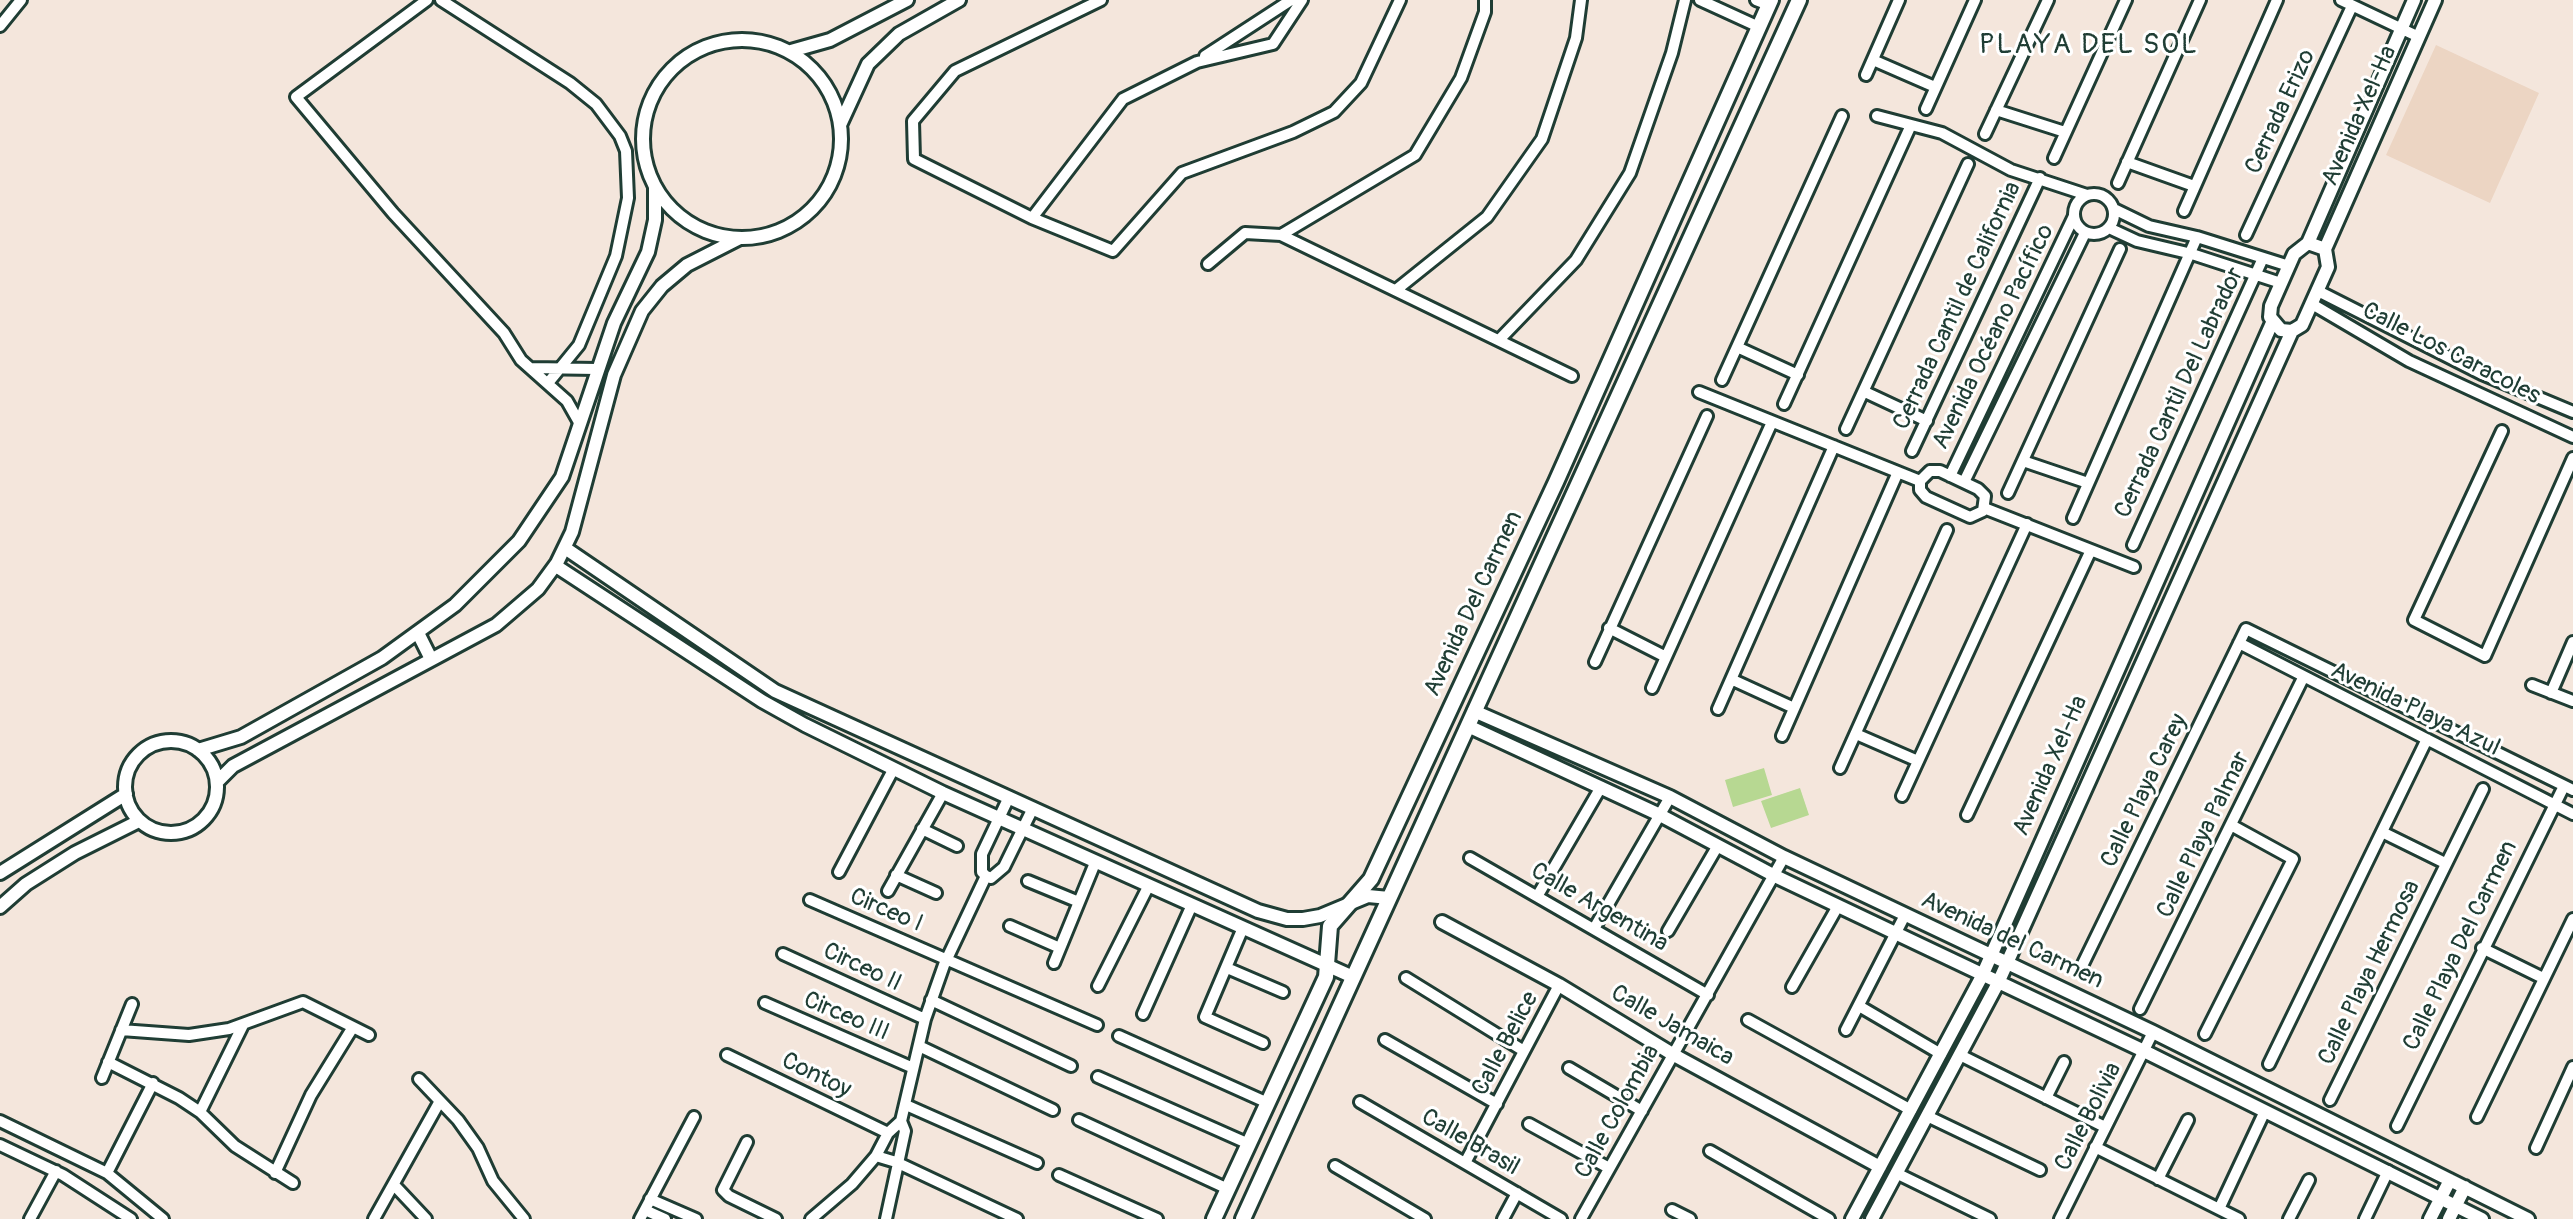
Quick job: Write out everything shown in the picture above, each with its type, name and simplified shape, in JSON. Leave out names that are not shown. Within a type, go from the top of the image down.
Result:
[{"type":"main road","name":"Avenida Del Carmen","points":[[1243,1219],[1581,484],[1799,0]]},
{"type":"main road","name":"Avenida Del Carmen","points":[[1214,1219],[1326,977],[1330,926],[1371,879],[1556,482],[1759,27],[1765,2]]},
{"type":"main road","points":[[1735,79],[1758,90]]},
{"type":"main road","points":[[1646,275],[1668,286]]},
{"type":"main road","points":[[1556,482],[1570,479],[1581,484]]},
{"type":"street","points":[[0,26],[21,0]]},
{"type":"street","points":[[427,0],[296,97],[393,213],[504,333],[531,368],[567,401],[580,424]]},
{"type":"street","points":[[441,0],[562,77],[596,104],[620,136],[626,151],[628,198],[616,256],[579,345],[548,383]]},
{"type":"street","points":[[791,51],[830,40],[907,0]]},
{"type":"street","points":[[840,125],[868,64],[899,34],[959,0]]},
{"type":"street","points":[[1101,0],[955,71],[913,121],[914,159],[1032,218],[1113,251],[1182,173],[1293,132],[1334,112],[1361,83],[1400,0]]},
{"type":"street","points":[[1032,218],[1123,99],[1197,62],[1291,0]]},
{"type":"street","points":[[1197,62],[1273,44],[1302,0]]},
{"type":"street","points":[[1281,235],[1415,155],[1461,78],[1485,12],[1485,0]]},
{"type":"street","points":[[1396,290],[1487,217],[1542,139],[1576,38],[1581,0]]},
{"type":"street","points":[[1499,340],[1576,260],[1630,173],[1672,53],[1685,0]]},
{"type":"street","points":[[1700,0],[1759,27]]},
{"type":"street","points":[[1866,75],[1899,0]]},
{"type":"street","points":[[1926,109],[1975,0]]},
{"type":"street","points":[[1985,134],[2048,0]]},
{"type":"street","points":[[2054,158],[2126,0]]},
{"type":"street","points":[[2118,183],[2200,0]]},
{"type":"street","points":[[2184,211],[2277,0]]},
{"type":"street","points":[[2341,0],[2419,37]]},
{"type":"street","name":"Avenida Xel-Ha","points":[[1852,1219],[1982,976],[2272,323],[2269,312],[2281,283],[2297,249],[2308,243],[2414,0]]},
{"type":"street","name":"Avenida Xel-Ha","points":[[1872,1219],[1998,983],[2292,331],[2302,325],[2312,304],[2328,267],[2325,249],[2435,0]]},
{"type":"street","name":"Cerrada Erizo","points":[[2246,235],[2352,6]]},
{"type":"street","points":[[725,40],[759,40],[791,51],[818,73],[835,102],[840,125],[838,168],[825,196],[803,219],[775,234],[738,239],[712,235],[684,220],[661,197],[647,169],[642,137],[649,103],[666,74],[693,52],[725,40]]},
{"type":"street","points":[[1873,60],[1935,87]]},
{"type":"street","points":[[1996,110],[2065,132]]},
{"type":"street","points":[[1722,380],[1842,116]]},
{"type":"street","points":[[1877,116],[1942,133],[2011,170],[2087,195],[2100,195],[2114,209],[2149,226],[2197,237],[2289,266]]},
{"type":"street","points":[[1784,404],[1911,125]]},
{"type":"street","points":[[2343,161],[2361,168]]},
{"type":"street","points":[[2127,162],[2194,186]]},
{"type":"street","name":"Cerrada Cantil de California","points":[[1846,429],[1968,164]]},
{"type":"street","name":"Cerrada Cantil de California","points":[[1912,451],[2040,178]]},
{"type":"street","points":[[198,750],[241,737],[382,658],[455,605],[519,541],[562,477],[622,303],[648,252],[655,220],[655,186]]},
{"type":"street","points":[[2087,195],[2077,203],[2074,216],[2085,233],[2098,235],[2109,228],[2114,209]]},
{"type":"street","name":"Avenida Océano Pacífico","points":[[1950,476],[2074,216]]},
{"type":"street","points":[[2109,228],[2137,241],[2192,254],[2281,283]]},
{"type":"street","points":[[1208,264],[1245,233],[1281,235],[1572,376]]},
{"type":"street","name":"Avenida Océano Pacífico","points":[[1964,482],[2085,233]]},
{"type":"street","points":[[2073,518],[2197,237]]},
{"type":"street","points":[[218,781],[233,766],[506,618],[538,589],[565,548],[587,484],[614,375],[642,311],[662,286],[687,265],[738,239]]},
{"type":"street","points":[[2308,243],[2325,249]]},
{"type":"street","points":[[2008,493],[2120,249]]},
{"type":"street","name":"Cerrada Cantil Del Labrador","points":[[2133,545],[2263,258]]},
{"type":"street","name":"Calle Los Caracoles","points":[[2318,291],[2444,356],[2573,412]]},
{"type":"street","name":"Calle Los Caracoles","points":[[2312,304],[2436,373],[2573,437]]},
{"type":"street","points":[[2368,337],[2375,322]]},
{"type":"street","points":[[2272,323],[2281,330],[2292,331]]},
{"type":"street","points":[[1737,347],[1798,375]]},
{"type":"street","points":[[2258,355],[2277,364]]},
{"type":"street","points":[[2436,373],[2444,356]]},
{"type":"street","points":[[531,368],[597,369]]},
{"type":"street","points":[[1699,392],[1920,481]]},
{"type":"street","points":[[1865,392],[1927,421]]},
{"type":"street","points":[[1595,662],[1707,416]]},
{"type":"street","points":[[1652,688],[1772,422]]},
{"type":"street","points":[[2502,431],[2414,620],[2485,656],[2573,458]]},
{"type":"street","points":[[1718,709],[1834,446]]},
{"type":"street","points":[[2023,461],[2088,483]]},
{"type":"street","points":[[1930,471],[1950,476],[1982,492],[1984,508],[1975,516],[1966,516],[1926,497],[1920,490],[1920,481],[1930,471]]},
{"type":"street","points":[[1782,736],[1898,472]]},
{"type":"street","points":[[562,477],[587,484]]},
{"type":"street","points":[[1984,508],[2134,567]]},
{"type":"street","points":[[1902,796],[2027,524]]},
{"type":"street","points":[[1840,768],[1947,530]]},
{"type":"street","points":[[565,548],[775,691],[1269,915],[1303,919],[1368,896],[1389,898]]},
{"type":"street","points":[[1967,815],[2091,550]]},
{"type":"street","points":[[556,566],[769,705],[893,770],[1261,939],[1353,977]]},
{"type":"street","points":[[1609,628],[1666,657]]},
{"type":"street","name":"Calle Playa Carey","points":[[2080,970],[2246,629]]},
{"type":"street","name":"Avenida Playa Azul","points":[[2246,629],[2569,788]]},
{"type":"street","points":[[418,633],[431,659]]},
{"type":"street","points":[[2551,693],[2573,642]]},
{"type":"street","name":"Avenida Playa Azul","points":[[2239,643],[2303,678],[2555,801],[2573,814]]},
{"type":"street","name":"Calle Playa Palmar","points":[[2140,1009],[2303,678]]},
{"type":"street","points":[[1733,680],[1794,708]]},
{"type":"street","points":[[2532,685],[2573,701]]},
{"type":"street","name":"Avenida del Carmen","points":[[1474,711],[1670,797],[1784,857],[2153,1032],[2528,1219]]},
{"type":"street","name":"Avenida del Carmen","points":[[1468,726],[1660,815],[1775,876],[2144,1051],[2482,1219]]},
{"type":"street","points":[[1856,734],[1918,761]]},
{"type":"street","name":"Calle Playa Hermosa","points":[[2269,1064],[2384,833],[2427,739]]},
{"type":"street","points":[[175,741],[198,750],[213,766],[218,781],[211,812],[189,831],[159,833],[139,821],[126,794],[126,774],[145,749],[175,741]]},
{"type":"street","points":[[1540,759],[1548,741]]},
{"type":"street","points":[[880,763],[890,742]]},
{"type":"street","points":[[839,872],[893,770]]},
{"type":"street","points":[[1538,895],[1601,787]]},
{"type":"street","name":"Calle Playa Del Carmen","points":[[2397,1126],[2555,801],[2569,788]]},
{"type":"street","name":"Calle Playa Hermosa","points":[[2330,1100],[2483,789]]},
{"type":"street","points":[[888,891],[943,793]]},
{"type":"street","points":[[0,873],[126,794]]},
{"type":"street","points":[[1009,797],[982,854],[982,872],[986,876],[991,878],[1004,867],[1033,808]]},
{"type":"street","points":[[1595,927],[1670,797]]},
{"type":"street","points":[[0,907],[26,884],[75,853],[139,821]]},
{"type":"street","points":[[2205,1034],[2293,859],[2231,825]]},
{"type":"street","points":[[922,829],[957,846]]},
{"type":"street","points":[[1074,853],[1086,832]]},
{"type":"street","name":"Calle Playa Hermosa","points":[[2384,833],[2445,863]]},
{"type":"street","points":[[1668,931],[1717,847]]},
{"type":"street","name":"Calle Colombia","points":[[1581,1219],[1784,857]]},
{"type":"street","name":"Calle Argentina","points":[[1470,858],[1595,927],[1708,995]]},
{"type":"street","points":[[1054,963],[1095,863]]},
{"type":"street","points":[[896,875],[936,893]]},
{"type":"street","points":[[811,1219],[852,1184],[876,1156],[888,1133],[901,1121],[911,1067],[931,1000],[947,958],[986,876]]},
{"type":"street","points":[[1028,881],[1079,902]]},
{"type":"street","points":[[1098,986],[1148,887]]},
{"type":"street","name":"Circeo I","points":[[810,900],[1097,1025]]},
{"type":"street","points":[[1792,987],[1838,906]]},
{"type":"street","points":[[1143,1014],[1191,907]]},
{"type":"street","points":[[1261,939],[1269,915]]},
{"type":"street","points":[[1846,1030],[1905,915]]},
{"type":"street","points":[[2477,1117],[2573,919]]},
{"type":"street","name":"Calle Jamaica","points":[[1442,922],[1559,985],[1674,1055],[1880,1167]]},
{"type":"street","points":[[1010,926],[1060,948]]},
{"type":"street","points":[[1242,930],[1205,1017],[1263,1043]]},
{"type":"street","points":[[2482,948],[2543,978]]},
{"type":"street","name":"Circeo II","points":[[783,954],[925,1019]]},
{"type":"street","points":[[1227,968],[1283,992]]},
{"type":"street","points":[[1406,978],[1524,1051]]},
{"type":"street","name":"Calle Belice","points":[[1465,1163],[1559,985]]},
{"type":"street","points":[[931,1000],[1071,1066]]},
{"type":"street","points":[[121,1030],[189,1035],[243,1025],[303,1002],[369,1035]]},
{"type":"street","name":"Circeo III","points":[[765,1003],[911,1067]]},
{"type":"street","points":[[102,1078],[132,1004]]},
{"type":"street","points":[[1859,1006],[1941,1054]]},
{"type":"street","points":[[1748,1020],[1911,1110]]},
{"type":"street","points":[[200,1112],[243,1025]]},
{"type":"street","points":[[275,1173],[311,1095],[353,1027]]},
{"type":"street","name":"Calle Bolivia","points":[[2060,1219],[2153,1032]]},
{"type":"street","points":[[1119,1036],[1268,1103]]},
{"type":"street","points":[[1385,1040],[1497,1104]]},
{"type":"street","points":[[919,1046],[1053,1110]]},
{"type":"street","name":"Contoy","points":[[727,1055],[888,1133]]},
{"type":"street","points":[[1960,1055],[2105,1127]]},
{"type":"street","points":[[108,1062],[153,1083],[200,1112],[235,1146],[293,1183]]},
{"type":"street","points":[[2046,1098],[2064,1062]]},
{"type":"street","points":[[2536,1148],[2573,1067]]},
{"type":"street","points":[[1569,1068],[1642,1111]]},
{"type":"street","points":[[1098,1077],[1249,1144]]},
{"type":"street","points":[[419,1079],[458,1120],[478,1148],[493,1181],[524,1219]]},
{"type":"street","points":[[107,1173],[153,1083]]},
{"type":"street","points":[[374,1219],[440,1101]]},
{"type":"street","name":"Calle Brasil","points":[[1360,1102],[1561,1219]]},
{"type":"street","points":[[906,1105],[1037,1163]]},
{"type":"street","points":[[2219,1209],[2264,1113]]},
{"type":"street","points":[[1927,1116],[2040,1170]]},
{"type":"street","points":[[665,1219],[642,1214],[694,1117]]},
{"type":"street","points":[[1079,1120],[1228,1189]]},
{"type":"street","points":[[2158,1179],[2188,1120]]},
{"type":"street","points":[[0,1121],[107,1173],[163,1219]]},
{"type":"street","points":[[886,1219],[905,1131],[901,1121]]},
{"type":"street","points":[[1529,1124],[1609,1168]]},
{"type":"street","points":[[21,1154],[31,1135]]},
{"type":"street","points":[[747,1142],[723,1190],[776,1219]]},
{"type":"street","points":[[0,1145],[56,1171],[126,1215],[135,1195]]},
{"type":"street","points":[[2095,1147],[2239,1219]]},
{"type":"street","points":[[1710,1151],[1829,1219]]},
{"type":"street","points":[[876,1156],[896,1162],[1017,1219]]},
{"type":"street","points":[[1335,1166],[1425,1219]]},
{"type":"street","points":[[30,1219],[56,1171]]},
{"type":"street","points":[[2365,1219],[2388,1171]]},
{"type":"street","points":[[1896,1173],[1990,1219]]},
{"type":"street","points":[[1059,1175],[1157,1219]]},
{"type":"street","points":[[2289,1219],[2309,1180]]},
{"type":"street","points":[[2430,1219],[2450,1180]]},
{"type":"street","points":[[395,1186],[426,1219]]},
{"type":"street","points":[[2449,1219],[2465,1187]]},
{"type":"street","points":[[1503,1219],[1517,1193]]},
{"type":"street","points":[[650,1199],[696,1219]]},
{"type":"street","points":[[1672,1210],[1690,1219]]},
{"type":"shaded area","points":[[2436,45],[2539,93],[2490,203],[2386,155]]},
{"type":"green space","points":[[1764,768],[1772,795],[1733,807],[1725,780]]},
{"type":"green space","points":[[1800,788],[1809,815],[1771,828],[1761,801]]},
{"type":"district","name":"PLAYA DEL SOL","points":[[2089,46]]}]
